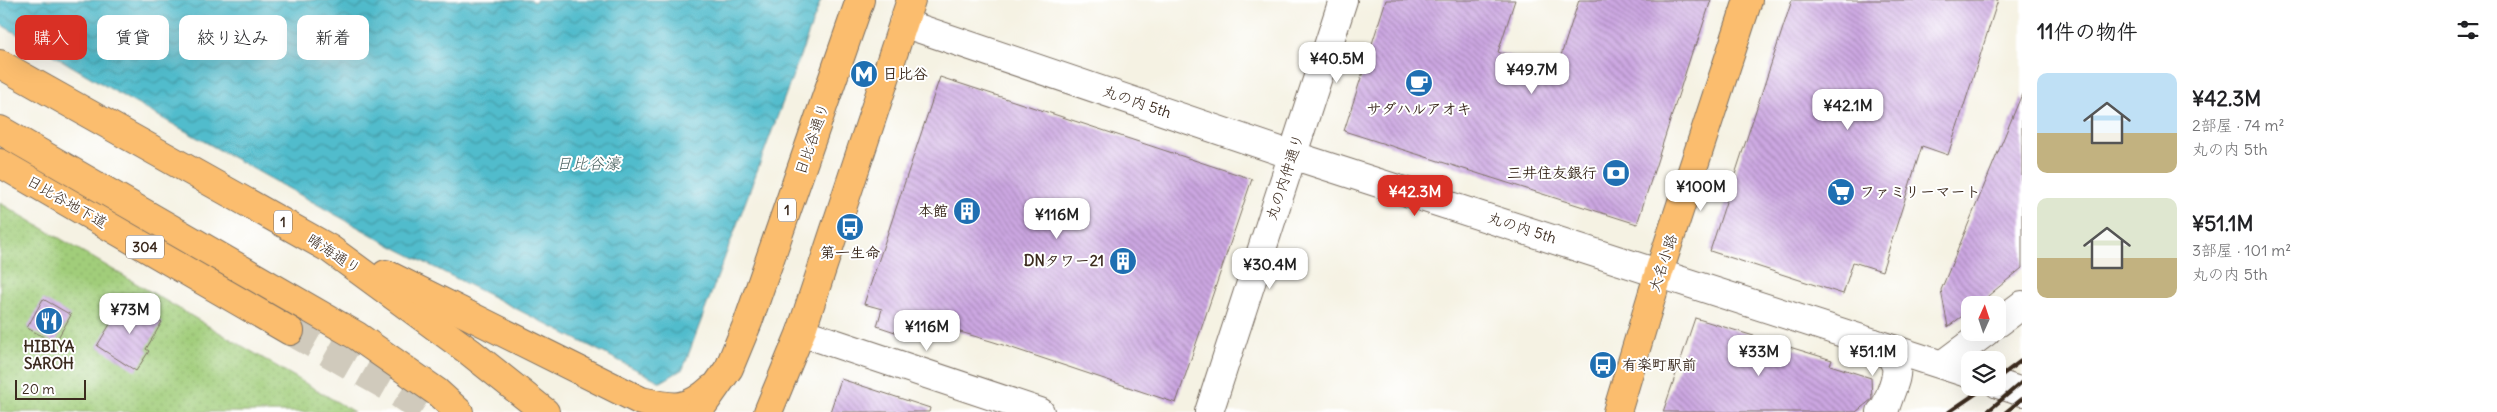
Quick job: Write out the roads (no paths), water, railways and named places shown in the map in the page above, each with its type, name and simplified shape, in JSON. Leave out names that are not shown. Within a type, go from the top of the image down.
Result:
[{"type":"main road","name":"日比谷通り","points":[[698,412],[729,368],[748,322],[860,0]]},
{"type":"main road","name":"大名小路","points":[[1617,412],[1659,272],[1748,0]]},
{"type":"main road","points":[[768,412],[801,332],[907,12]]},
{"type":"main road","name":"晴海通り","points":[[0,64],[330,248],[470,352],[545,412]]},
{"type":"main road","points":[[0,130],[357,336],[437,392],[460,412]]},
{"type":"main road","name":"日比谷地下道","points":[[0,163],[290,331]]},
{"type":"main road","name":"1","points":[[330,248],[444,302],[641,402],[684,408],[703,397],[722,379]]},
{"type":"street","name":"丸の内仲通り","points":[[1209,412],[1343,0]]},
{"type":"street","name":"丸の内 5th","points":[[907,12],[1292,155],[1961,371]]},
{"type":"street","points":[[2006,317],[2022,305]]},
{"type":"street","points":[[801,332],[1040,412]]},
{"type":"street","points":[[1871,341],[1888,352],[1898,369],[1886,409],[1881,412]]},
{"type":"street","points":[[1943,364],[1974,341]]},
{"type":"street","points":[[2006,387],[2022,392]]},
{"type":"water","name":"日比谷濠","points":[[0,0],[531,0],[534,2],[536,0],[821,0],[683,369],[661,382],[390,245],[61,60],[87,60],[87,15],[15,15],[15,33],[0,24]]},
{"type":"tunnel","points":[[290,331],[393,390],[425,412]]},
{"type":"railway","points":[[2006,372],[2022,360]]},
{"type":"railway","points":[[1987,412],[2022,382]]},
{"type":"railway","points":[[1949,412],[1972,396]]},
{"type":"railway","points":[[2006,412],[2022,399]]},
{"type":"place","name":"日比谷","points":[[864,74]]},
{"type":"place","name":"サダハルアオキ","points":[[1419,83]]},
{"type":"place","name":"三井住友銀行","points":[[1616,173]]},
{"type":"place","name":"ファミリーマート","points":[[1841,192]]},
{"type":"place","name":"本館","points":[[967,211]]},
{"type":"place","name":"第一生命","points":[[850,227]]},
{"type":"place","name":"DNタワー21","points":[[1123,261]]},
{"type":"place","name":"HIBIYA SAROH","points":[[49,321]]},
{"type":"place","name":"有楽町駅前","points":[[1603,365]]}]
